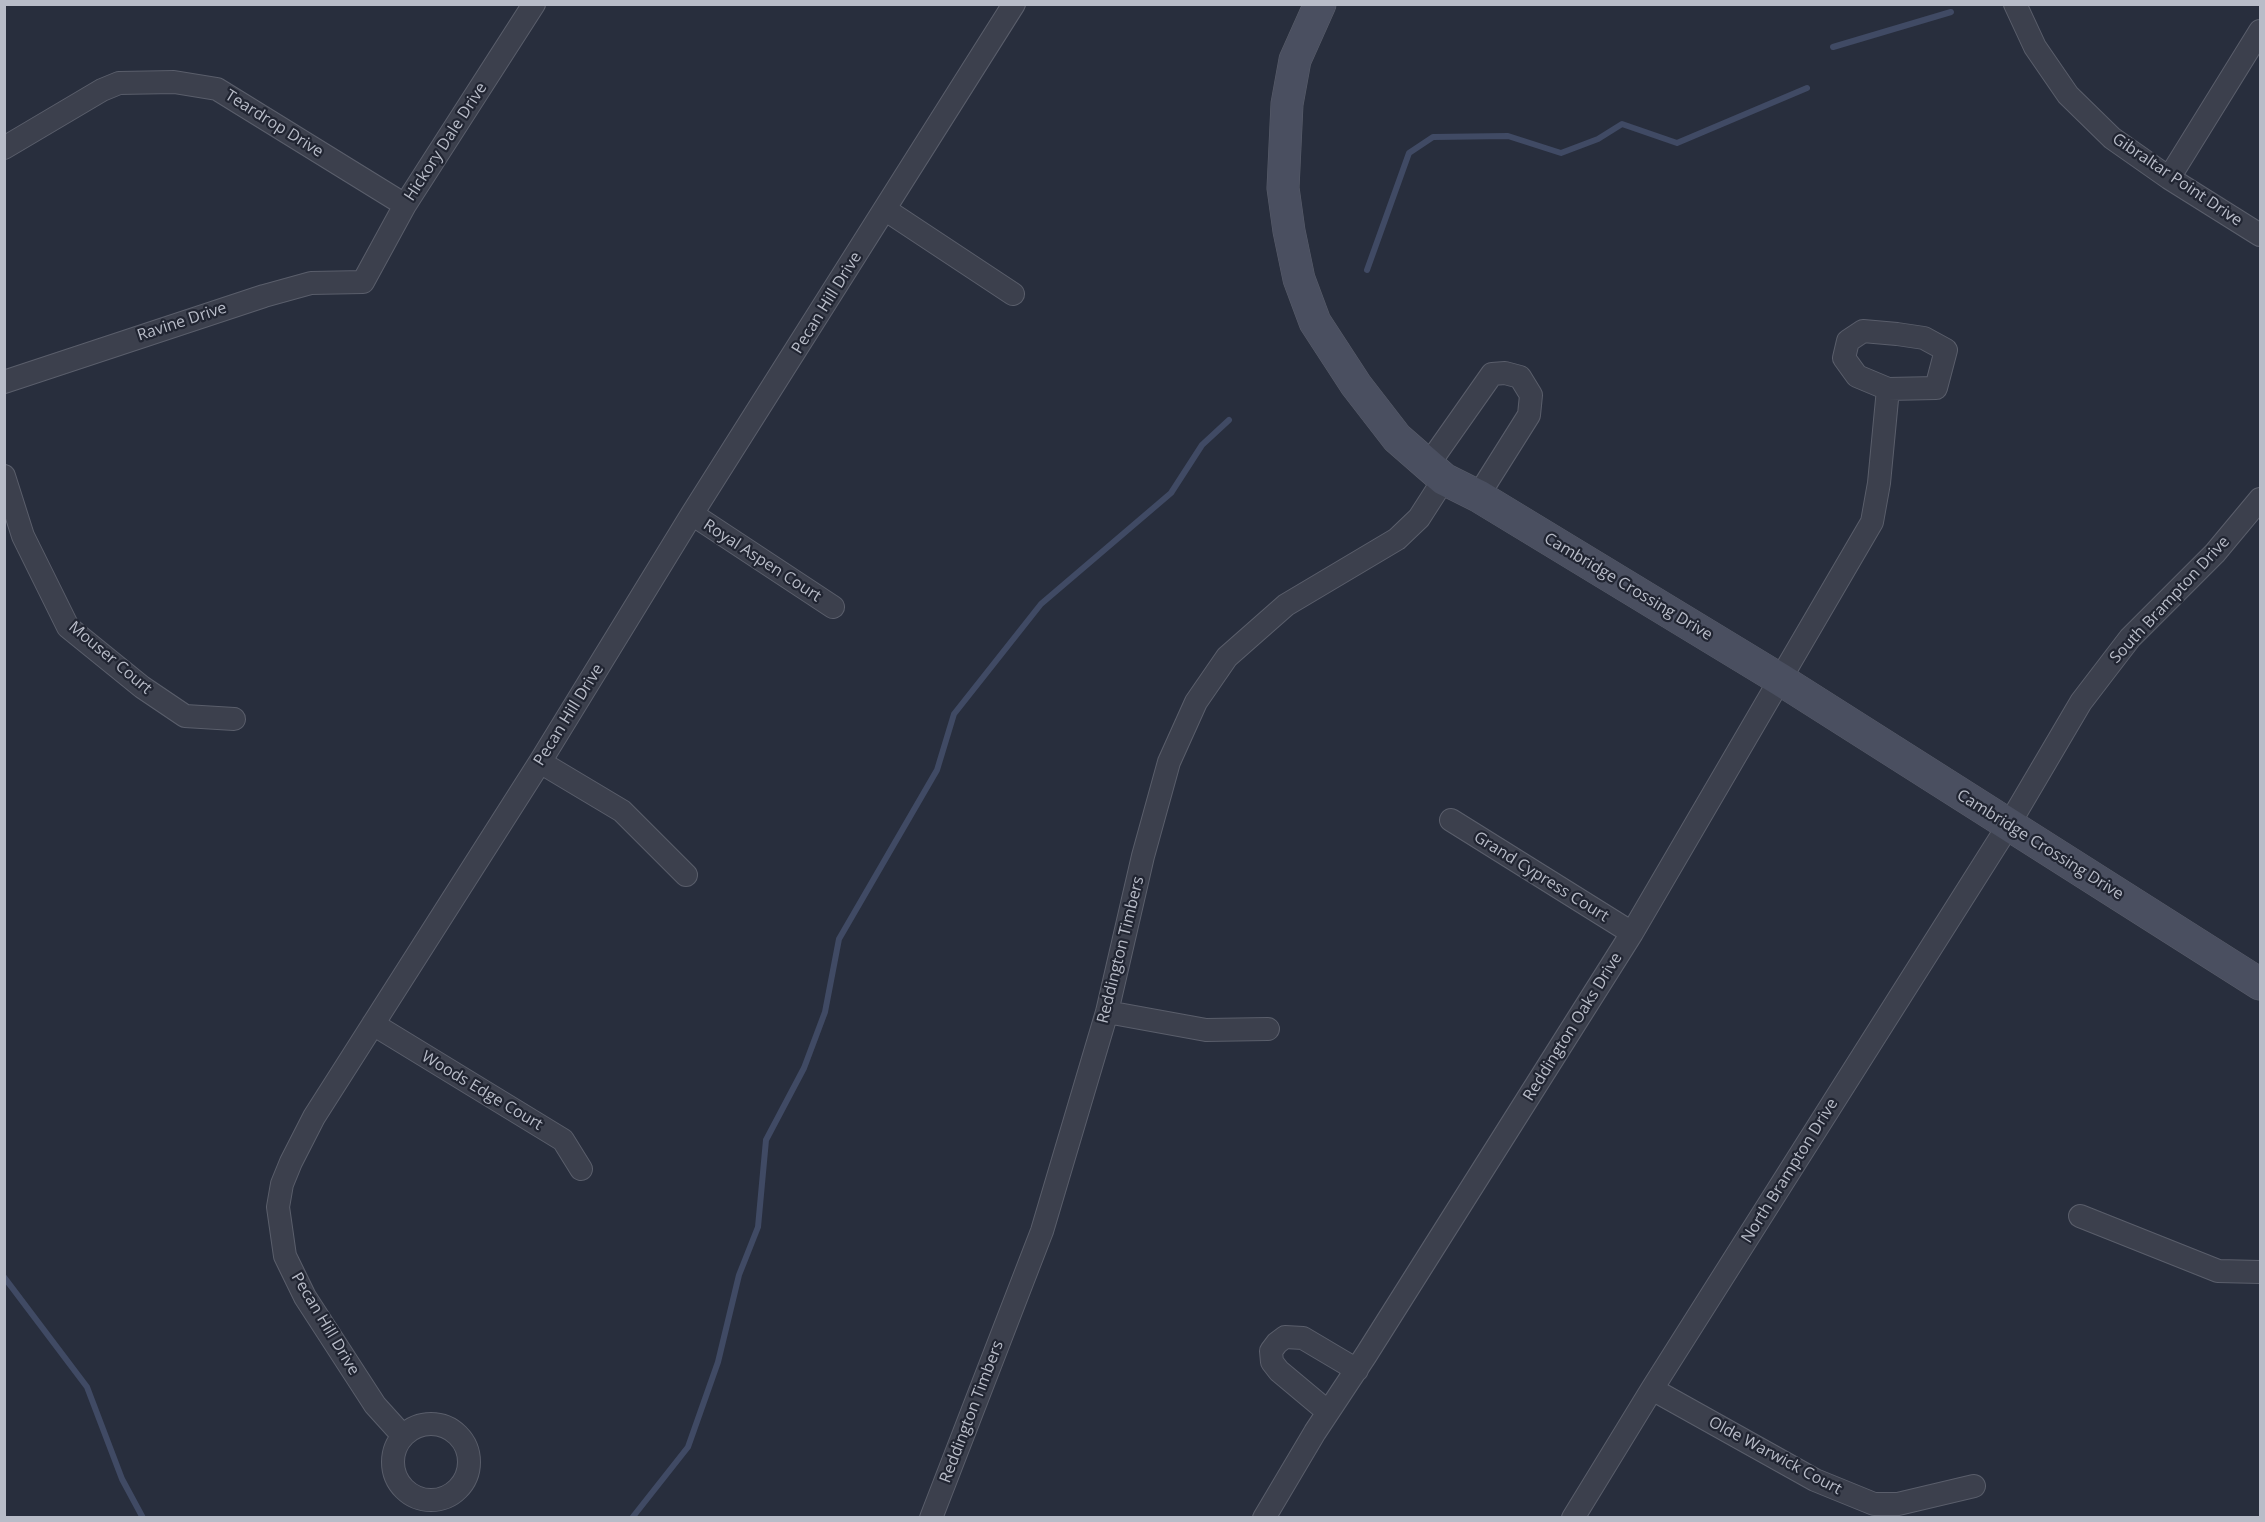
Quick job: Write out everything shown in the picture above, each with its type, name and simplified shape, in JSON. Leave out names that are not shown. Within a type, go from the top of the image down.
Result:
[{"type":"street","name":"Hickory Dale Drive","points":[[363,282],[405,205],[534,4]]},
{"type":"street","name":"Pecan Hill Drive","points":[[403,1436],[375,1405],[305,1297],[285,1256],[278,1207],[282,1184],[314,1117],[540,762],[692,514],[1014,4]]},
{"type":"street","name":"Cambridge Crossing Drive","points":[[1320,4],[1295,60],[1287,104],[1283,188],[1299,279],[1315,322],[1356,385],[1397,438],[1436,472],[1781,680],[2260,984]]},
{"type":"street","name":"Gibraltar Point Drive","points":[[2015,4],[2035,47],[2068,95],[2112,138],[2169,178],[2260,235]]},
{"type":"street","points":[[2169,178],[2260,31]]},
{"type":"street","name":"Teardrop Drive","points":[[4,148],[119,82],[174,82],[217,89],[405,205]]},
{"type":"street","points":[[886,210],[1013,294]]},
{"type":"street","name":"Ravine Drive","points":[[4,382],[274,293],[311,283],[363,282]]},
{"type":"street","name":"Reddington Timbers","points":[[939,1515],[1042,1230],[1107,1012],[1143,856],[1169,762],[1196,702],[1227,657],[1286,605],[1397,539],[1419,518],[1436,472],[1492,374],[1520,377],[1532,395],[1529,415],[1478,496]]},
{"type":"street","name":"Reddington Oaks Drive","points":[[1264,1518],[1328,1412],[1357,1370],[1632,933],[1872,522],[1879,483],[1888,389]]},
{"type":"street","name":"Mouser Court","points":[[4,476],[24,536],[68,627],[141,687],[185,716],[234,719]]},
{"type":"street","name":"South Brampton Drive","points":[[2008,826],[2081,702],[2130,638],[2215,553],[2260,499]]},
{"type":"street","name":"Royal Aspen Court","points":[[692,514],[832,607]]},
{"type":"street","points":[[540,762],[622,811],[686,875]]},
{"type":"street","name":"Grand Cypress Court","points":[[1451,820],[1632,933]]},
{"type":"street","name":"North Brampton Drive","points":[[1573,1518],[2008,826]]},
{"type":"street","points":[[1107,1012],[1206,1030],[1268,1029]]},
{"type":"street","name":"Woods Edge Court","points":[[373,1024],[563,1140],[581,1169]]},
{"type":"street","points":[[2080,1216],[2218,1270],[2260,1272]]},
{"type":"street","points":[[1328,1412],[1279,1371],[1272,1362],[1271,1351],[1285,1337],[1303,1338],[1357,1370]]},
{"type":"street","name":"Olde Warwick Court","points":[[1652,1389],[1815,1480],[1874,1504],[1898,1504],[1974,1486]]},
{"type":"waterway","points":[[1833,47],[1951,12]]},
{"type":"waterway","points":[[1367,270],[1409,153],[1433,137],[1508,136],[1561,153],[1598,139],[1622,124],[1677,143],[1807,88]]},
{"type":"waterway","points":[[632,1518],[688,1447],[718,1362],[739,1275],[758,1227],[766,1140],[804,1068],[825,1012],[839,939],[937,770],[954,714],[1041,604],[1171,493],[1202,445],[1229,420]]},
{"type":"waterway","points":[[4,1277],[87,1387],[122,1479],[143,1518]]}]
